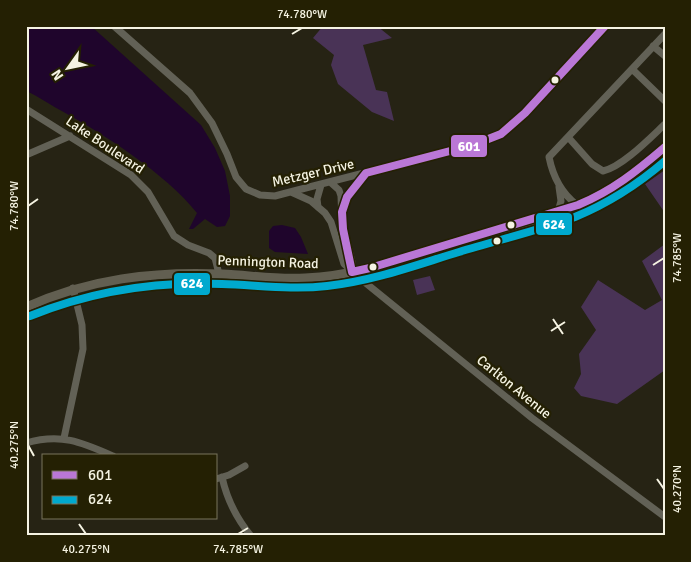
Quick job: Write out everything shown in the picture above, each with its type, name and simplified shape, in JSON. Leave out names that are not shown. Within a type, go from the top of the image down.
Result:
[{"type":"main road","name":"Pennington Road","points":[[26,307],[73,288],[97,282],[141,276],[219,274],[302,279],[326,277],[370,268],[558,212],[601,195],[636,173],[665,147]]},
{"type":"street","name":"Metzger Drive","points":[[114,26],[190,93],[212,123],[240,183],[252,193],[268,196],[473,145],[501,134],[525,112],[605,26]]},
{"type":"street","points":[[558,212],[561,201],[558,184],[549,157],[665,34]]},
{"type":"street","points":[[654,46],[665,56]]},
{"type":"street","points":[[632,69],[665,101]]},
{"type":"street","name":"Lake Boulevard","points":[[26,108],[131,176],[154,200],[174,236],[188,245],[209,253],[215,258],[219,274]]},
{"type":"street","points":[[568,137],[591,163],[603,170],[613,167],[623,160],[665,124]]},
{"type":"street","points":[[26,155],[70,136]]},
{"type":"street","points":[[342,206],[357,182],[366,173]]},
{"type":"street","points":[[330,182],[339,190],[342,221],[352,262],[352,272]]},
{"type":"street","points":[[318,207],[317,199],[321,184]]},
{"type":"street","points":[[558,184],[567,198],[576,205]]},
{"type":"street","points":[[290,192],[304,197],[318,207],[331,222],[344,264],[352,272]]},
{"type":"street","name":"Carlton Avenue","points":[[352,272],[532,418],[665,517]]},
{"type":"street","points":[[64,438],[83,349],[81,319],[73,288]]},
{"type":"street","points":[[26,443],[49,438],[64,438],[108,454]]},
{"type":"street","points":[[246,466],[219,478],[238,518],[252,536]]},
{"type":"shaded area","points":[[26,26],[91,26],[201,125],[215,148],[225,171],[230,196],[230,216],[225,226],[217,227],[205,219],[193,229],[189,229],[197,213],[169,184],[115,143],[26,91]]},
{"type":"shaded area","points":[[323,26],[377,26],[392,38],[363,45],[376,90],[387,92],[394,121],[372,112],[338,84],[331,65],[334,55],[313,38]]},
{"type":"shaded area","points":[[665,170],[665,213],[645,184]]},
{"type":"shaded area","points":[[282,225],[295,228],[308,254],[275,252],[269,248],[269,231],[273,226]]},
{"type":"shaded area","points":[[665,244],[665,370],[617,404],[581,396],[574,388],[581,374],[579,354],[596,330],[581,307],[598,280],[645,310],[662,300],[642,261]]},
{"type":"shaded area","points":[[430,276],[435,290],[417,295],[413,280]]},
{"type":"transit line","name":"601","points":[[605,26],[525,113],[501,134],[473,145],[366,173],[347,197],[342,212],[343,229],[352,272],[578,205],[624,180],[665,147]]},
{"type":"transit line","name":"624","points":[[30,316],[53,307],[100,294],[148,286],[197,283],[314,287],[344,284],[378,276],[575,217],[622,193],[665,161]]}]
